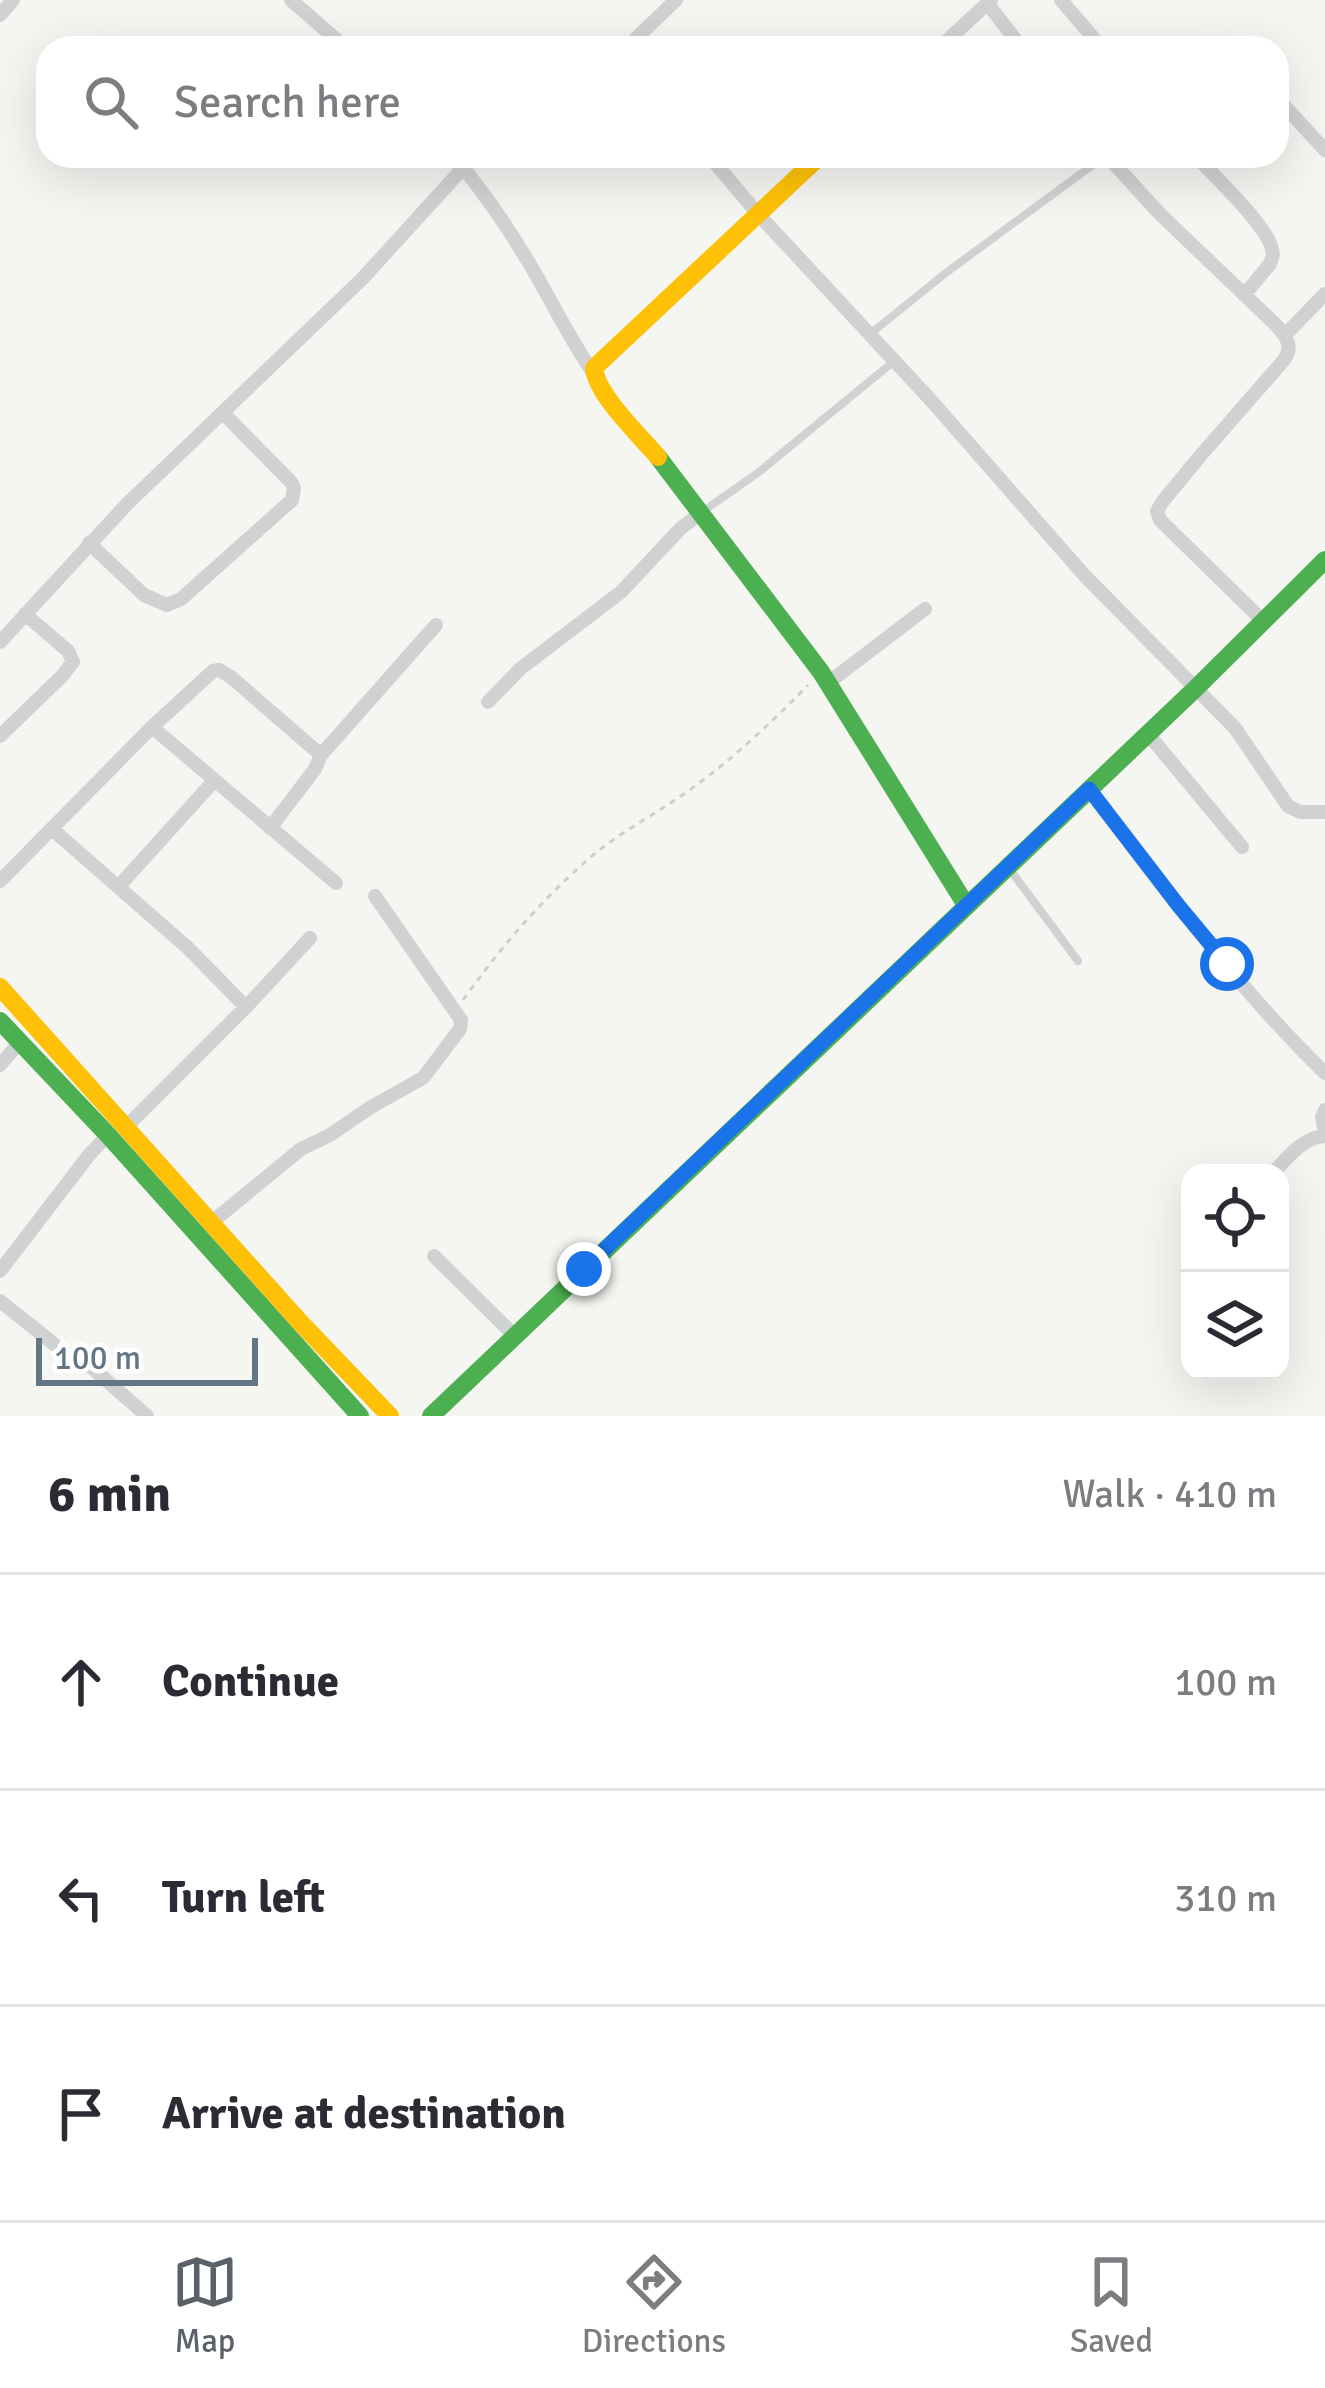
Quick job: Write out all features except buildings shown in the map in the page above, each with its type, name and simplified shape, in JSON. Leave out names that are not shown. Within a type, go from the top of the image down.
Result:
[{"type":"street","points":[[0,15],[13,0]]},
{"type":"street","points":[[291,0],[332,36]]},
{"type":"street","points":[[638,36],[676,0]]},
{"type":"street","points":[[1061,0],[1092,36]]},
{"type":"street","points":[[952,36],[989,2],[1013,36]]},
{"type":"street","points":[[1289,111],[1325,150]]},
{"type":"street","points":[[0,642],[89,543],[363,278],[453,168]]},
{"type":"street","points":[[462,168],[533,270],[602,390],[825,677],[966,904]]},
{"type":"street","points":[[719,168],[1085,575],[1235,728],[1288,806],[1300,812],[1325,812]]},
{"type":"street","points":[[592,371],[807,168]]},
{"type":"street","points":[[1117,168],[1289,344],[1287,355],[1157,512],[1167,528],[1264,622]]},
{"type":"street","points":[[1207,168],[1272,247],[1273,260],[1244,296]]},
{"type":"street","points":[[1285,335],[1325,294]]},
{"type":"street","points":[[89,543],[144,595],[167,605],[181,599],[292,500],[295,488],[291,482],[223,413]]},
{"type":"street","points":[[488,702],[520,669],[621,592],[701,513]]},
{"type":"street","points":[[431,1416],[1196,689],[1325,560]]},
{"type":"street","points":[[825,677],[925,609]]},
{"type":"street","points":[[0,736],[73,662],[68,651],[25,614]]},
{"type":"street","points":[[270,828],[321,755],[436,625]]},
{"type":"street","points":[[0,881],[206,674],[219,670],[231,677],[321,755]]},
{"type":"street","points":[[152,727],[336,883]]},
{"type":"street","points":[[1148,734],[1242,847]]},
{"type":"street","points":[[119,886],[213,782]]},
{"type":"street","points":[[1089,789],[1203,936],[1325,1073]]},
{"type":"street","points":[[52,829],[248,1005]]},
{"type":"street","points":[[212,1222],[291,1156],[423,1078],[460,1029],[461,1020],[375,896]]},
{"type":"street","points":[[0,1271],[89,1155],[248,1005],[310,938]]},
{"type":"street","points":[[0,986],[360,1416]]},
{"type":"street","points":[[0,1021],[212,1222],[390,1416]]},
{"type":"street","points":[[0,1065],[20,1042]]},
{"type":"street","points":[[1282,1164],[1313,1136],[1325,1134],[1325,1110]]},
{"type":"street","points":[[434,1256],[515,1336]]},
{"type":"street","points":[[0,1301],[64,1352],[91,1367],[147,1416]]},
{"type":"lane","points":[[869,335],[1090,168]]},
{"type":"lane","points":[[701,513],[760,472],[894,362]]},
{"type":"lane","points":[[1007,866],[1078,961]]},
{"type":"path","points":[[454,1011],[519,926],[591,857],[672,803],[825,677]]},
{"type":"traffic: fast","points":[[658,457],[821,672],[966,905]]},
{"type":"traffic: fast","points":[[431,1416],[1325,560]]},
{"type":"traffic: fast","points":[[0,1021],[360,1416]]},
{"type":"traffic: slow","points":[[658,457],[610,402],[594,368],[807,168]]},
{"type":"traffic: slow","points":[[0,987],[390,1416]]},
{"type":"route","points":[[584,1269],[1089,789],[1227,964]]}]
